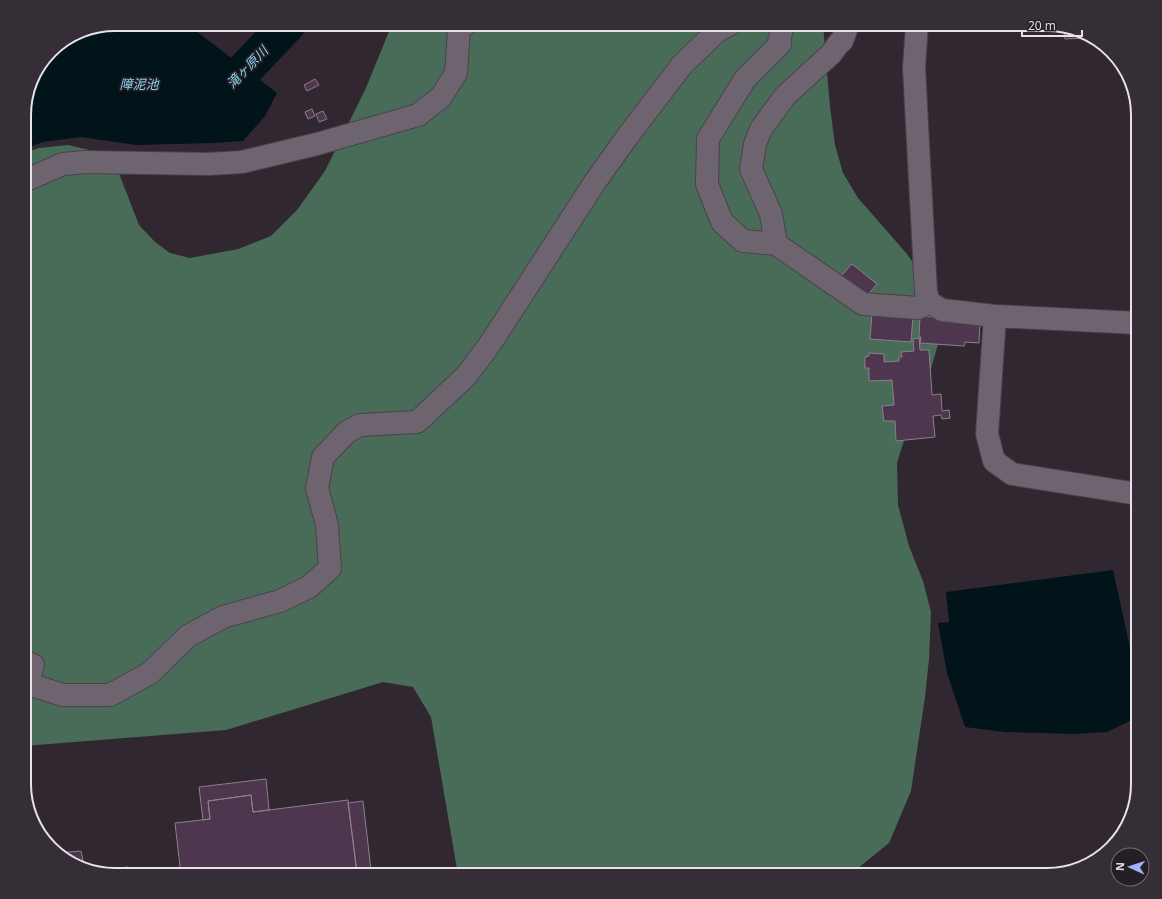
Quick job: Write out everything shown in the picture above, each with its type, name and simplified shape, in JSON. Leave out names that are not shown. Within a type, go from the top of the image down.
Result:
[{"type":"street","points":[[31,178],[63,164],[85,162],[208,164],[242,162],[317,144],[418,115],[441,97],[456,73],[460,31]]},
{"type":"street","points":[[31,685],[63,695],[110,695],[150,673],[188,636],[223,617],[280,601],[309,588],[330,568],[327,525],[318,488],[323,457],[347,432],[360,425],[416,422],[466,376],[488,347],[595,182],[682,65],[717,31]]},
{"type":"street","points":[[781,31],[778,42],[780,44],[745,79],[708,139],[707,184],[722,222],[743,241],[776,244],[863,304],[918,308],[929,302]]},
{"type":"street","points":[[776,244],[772,214],[751,170],[754,144],[761,129],[785,96],[830,54],[842,41],[846,31]]},
{"type":"street","points":[[917,31],[914,68],[926,292],[929,302],[942,310],[995,316],[1131,323]]},
{"type":"street","points":[[995,316],[987,434],[994,461],[1012,474],[1131,493]]},
{"type":"green space","points":[[389,31],[824,31],[835,145],[843,173],[858,198],[907,254],[928,284],[939,341],[930,372],[906,434],[897,463],[898,505],[909,546],[923,581],[931,612],[929,659],[925,697],[911,791],[889,843],[858,868],[457,868],[431,717],[413,687],[383,682],[226,730],[31,745],[31,151],[39,148],[68,145],[89,150],[107,158],[118,171],[139,225],[155,242],[170,253],[190,258],[238,249],[271,236],[297,210],[325,171],[366,88]]},
{"type":"water","name":"障泥池","points":[[115,31],[196,31],[277,93],[265,116],[243,141],[136,145],[81,137],[43,142],[31,146],[31,109],[37,83],[48,64],[64,48],[88,35]]},
{"type":"water","points":[[1113,570],[1131,652],[1131,720],[1107,732],[1075,734],[1005,732],[965,727],[947,673],[938,623],[949,622],[946,592]]},
{"type":"building","points":[[1064,33],[1081,38],[1065,39]]},
{"type":"building","points":[[315,79],[319,85],[307,91],[304,85]]},
{"type":"building","points":[[312,109],[315,116],[308,119],[305,112]]},
{"type":"building","points":[[323,111],[327,119],[319,122],[316,114]]},
{"type":"building","points":[[852,264],[877,284],[866,297],[841,276]]},
{"type":"building","points":[[872,313],[913,316],[911,342],[870,339]]},
{"type":"building","points":[[920,316],[980,321],[979,343],[965,342],[964,346],[920,343]]},
{"type":"building","points":[[919,338],[920,350],[929,350],[932,395],[941,394],[942,411],[949,410],[950,418],[942,419],[941,415],[933,416],[935,437],[896,441],[895,421],[884,421],[882,406],[894,405],[892,380],[869,381],[869,368],[865,368],[865,357],[869,356],[869,353],[884,354],[884,362],[899,361],[899,357],[902,357],[901,352],[914,351],[913,339]]},
{"type":"building","points":[[266,779],[269,810],[253,812],[251,795],[208,801],[210,819],[203,820],[199,787]]},
{"type":"building","points":[[251,795],[253,812],[348,800],[356,868],[180,868],[175,823],[210,819],[208,801]]},
{"type":"building","points":[[363,801],[371,868],[356,868],[348,803]]},
{"type":"building","points":[[81,851],[83,862],[68,854],[66,852]]},
{"type":"waterway","name":"滝ヶ原川","points":[[211,105],[281,31]]}]
